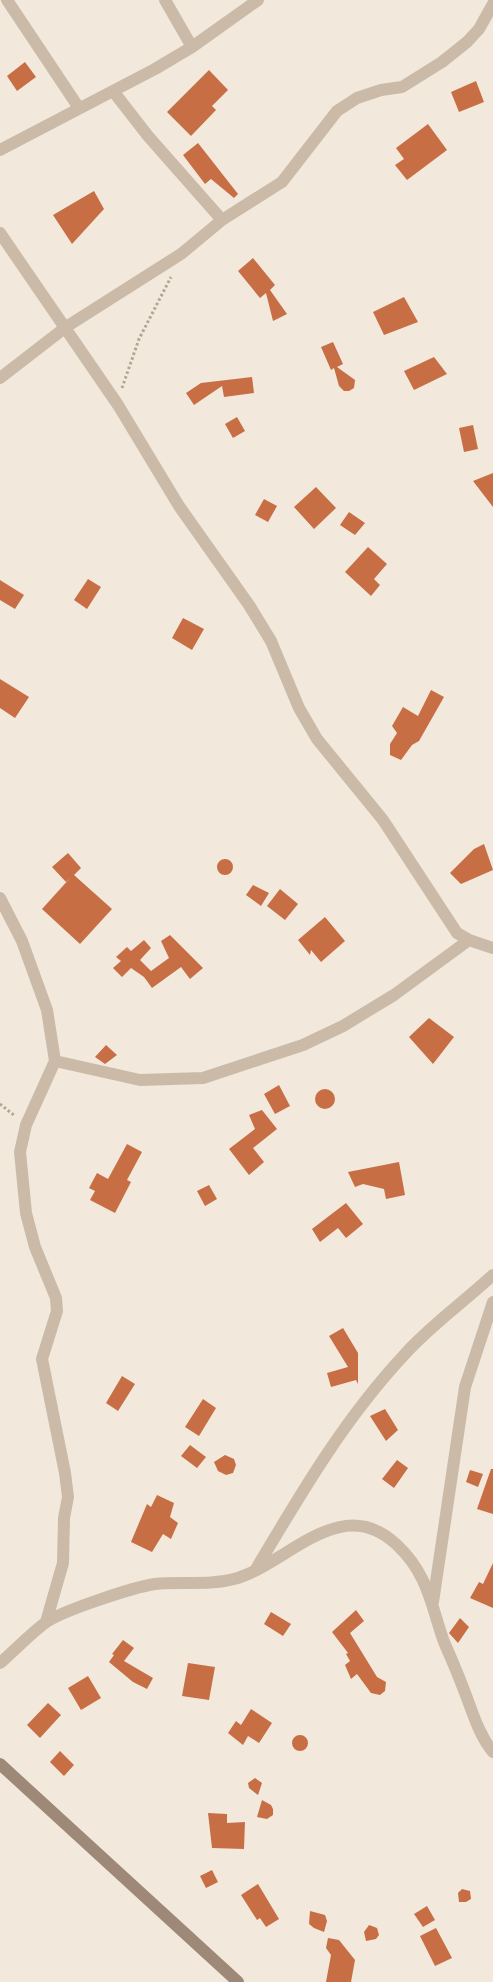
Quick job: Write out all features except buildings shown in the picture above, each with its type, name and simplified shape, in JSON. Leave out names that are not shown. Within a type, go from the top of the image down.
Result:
[{"type":"street","points":[[7,0],[79,108]]},
{"type":"street","points":[[165,0],[192,48]]},
{"type":"street","points":[[0,150],[113,92],[192,48],[258,0]]},
{"type":"street","points":[[0,378],[66,327],[181,254],[222,220],[282,182],[337,111],[357,98],[402,87],[442,62],[467,42],[479,29],[493,4]]},
{"type":"street","points":[[113,92],[148,136],[222,220]]},
{"type":"street","points":[[0,232],[118,405],[156,471],[271,641],[299,708],[317,739],[383,820],[450,925],[457,933],[469,940],[493,948]]},
{"type":"street","points":[[0,898],[22,942],[47,1010],[55,1061],[26,1125],[20,1152],[26,1213],[35,1248],[56,1298],[57,1311],[42,1359],[68,1497],[64,1518],[63,1563],[46,1622]]},
{"type":"street","points":[[55,1061],[140,1080],[203,1078],[303,1045],[343,1026],[394,996],[469,940]]},
{"type":"street","points":[[254,1571],[318,1465],[366,1400],[406,1352],[493,1275]]},
{"type":"street","points":[[433,1602],[465,1387],[493,1302]]},
{"type":"street","points":[[0,1663],[46,1622],[129,1590],[155,1584],[212,1582],[234,1579],[254,1571],[311,1536],[358,1525],[379,1532],[397,1544],[418,1570],[433,1602],[444,1640],[478,1726],[493,1752]]},
{"type":"street","points":[[0,1764],[238,1982]]},
{"type":"path","points":[[118,405],[139,339],[171,279],[181,254]]},
{"type":"path","points":[[0,1104],[26,1125]]}]
